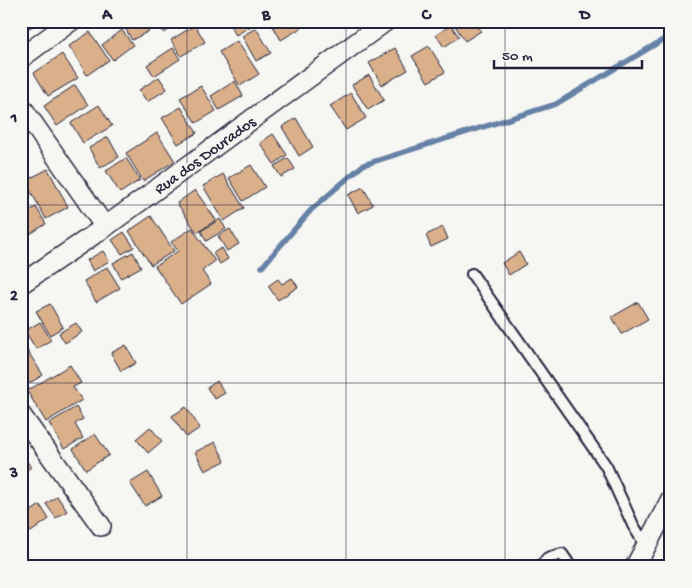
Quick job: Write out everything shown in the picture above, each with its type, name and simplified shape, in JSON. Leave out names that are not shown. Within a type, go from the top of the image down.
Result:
[{"type":"street","points":[[21,58],[72,21]]},
{"type":"street","name":"Rua dos Dourados","points":[[21,284],[104,227],[386,21]]},
{"type":"street","points":[[21,106],[104,227]]},
{"type":"street","points":[[21,414],[101,526]]},
{"type":"street","points":[[636,567],[671,498]]},
{"type":"lane","points":[[472,274],[606,466],[633,525],[647,548]]},
{"type":"lane","points":[[540,567],[548,558],[562,554],[570,567]]},
{"type":"building","points":[[21,21],[37,21],[38,23],[21,33]]},
{"type":"building","points":[[121,21],[143,21],[149,31],[132,40]]},
{"type":"building","points":[[157,21],[183,21],[164,33]]},
{"type":"building","points":[[227,21],[257,21],[258,22],[236,35]]},
{"type":"building","points":[[270,21],[297,21],[301,28],[281,40]]},
{"type":"building","points":[[452,21],[475,21],[481,31],[465,41]]},
{"type":"building","points":[[195,25],[205,42],[181,56],[171,40]]},
{"type":"building","points":[[451,25],[459,37],[444,47],[436,35]]},
{"type":"building","points":[[256,28],[271,53],[256,61],[242,36]]},
{"type":"building","points":[[122,30],[133,45],[113,60],[102,45]]},
{"type":"building","points":[[90,32],[109,60],[87,75],[69,46]]},
{"type":"building","points":[[237,41],[259,74],[240,86],[219,52]]},
{"type":"building","points":[[429,46],[445,72],[428,82],[412,56]]},
{"type":"building","points":[[173,48],[180,59],[154,76],[147,65]]},
{"type":"building","points":[[395,48],[408,70],[382,85],[369,63]]},
{"type":"building","points":[[62,54],[78,78],[48,96],[34,73]]},
{"type":"building","points":[[369,75],[384,100],[368,110],[352,85]]},
{"type":"building","points":[[159,77],[167,89],[147,102],[139,90]]},
{"type":"building","points":[[235,81],[243,96],[219,110],[211,96]]},
{"type":"building","points":[[75,85],[88,105],[57,126],[44,106]]},
{"type":"building","points":[[201,86],[216,111],[196,123],[180,98]]},
{"type":"building","points":[[351,93],[366,118],[346,130],[330,106]]},
{"type":"building","points":[[99,105],[112,126],[83,143],[71,123]]},
{"type":"building","points":[[181,107],[197,133],[178,144],[162,118]]},
{"type":"building","points":[[296,118],[313,147],[299,156],[282,127]]},
{"type":"building","points":[[157,133],[175,161],[143,181],[126,153]]},
{"type":"building","points":[[273,134],[287,155],[274,164],[260,143]]},
{"type":"building","points":[[108,137],[119,157],[100,168],[89,148]]},
{"type":"building","points":[[126,158],[140,180],[120,193],[106,171]]},
{"type":"building","points":[[288,158],[295,169],[281,177],[274,166]]},
{"type":"building","points":[[251,165],[265,187],[243,201],[229,178]]},
{"type":"building","points":[[48,169],[68,207],[46,219],[25,181]]},
{"type":"building","points":[[223,174],[244,208],[224,221],[203,186]]},
{"type":"building","points":[[363,187],[373,205],[358,213],[348,195]]},
{"type":"building","points":[[195,190],[216,220],[197,233],[177,203]]},
{"type":"building","points":[[36,207],[46,224],[30,234],[21,216]]},
{"type":"building","points":[[151,216],[174,251],[151,265],[129,231]]},
{"type":"building","points":[[220,219],[226,229],[206,241],[201,231]]},
{"type":"building","points":[[443,227],[448,239],[431,247],[426,235]]},
{"type":"building","points":[[192,228],[215,261],[202,271],[211,284],[181,304],[155,266],[178,251],[171,242]]},
{"type":"building","points":[[230,229],[239,244],[227,251],[218,236]]},
{"type":"building","points":[[124,232],[134,247],[122,254],[112,240]]},
{"type":"building","points":[[222,248],[228,259],[220,264],[213,253]]},
{"type":"building","points":[[103,251],[109,261],[93,271],[87,260]]},
{"type":"building","points":[[133,252],[141,267],[121,278],[113,263]]},
{"type":"building","points":[[519,252],[526,264],[509,275],[502,263]]},
{"type":"building","points":[[107,267],[120,288],[96,302],[84,281]]},
{"type":"building","points":[[292,278],[298,287],[278,300],[268,286],[278,279],[282,284]]},
{"type":"building","points":[[638,302],[648,319],[622,334],[612,317]]},
{"type":"building","points":[[50,304],[63,327],[50,335],[36,311]]},
{"type":"building","points":[[40,322],[51,340],[36,349],[25,331]]},
{"type":"building","points":[[76,323],[82,332],[65,343],[59,333]]},
{"type":"building","points":[[21,341],[43,375],[23,387],[21,385]]},
{"type":"building","points":[[126,345],[136,363],[121,371],[111,353]]},
{"type":"building","points":[[70,365],[81,383],[73,387],[82,400],[46,422],[27,391]]},
{"type":"building","points":[[217,381],[225,393],[215,399],[207,388]]},
{"type":"building","points":[[76,407],[83,419],[75,424],[83,438],[64,449],[49,423]]},
{"type":"building","points":[[186,407],[200,428],[186,437],[172,416]]},
{"type":"building","points":[[150,427],[162,441],[148,453],[136,439]]},
{"type":"building","points":[[95,434],[109,455],[86,470],[73,449]]},
{"type":"building","points":[[215,442],[225,461],[205,471],[195,452]]},
{"type":"building","points":[[26,460],[31,467],[21,474],[21,463]]},
{"type":"building","points":[[148,472],[162,496],[145,506],[130,483]]},
{"type":"building","points":[[57,496],[67,511],[56,518],[46,504]]},
{"type":"building","points":[[40,505],[49,519],[31,532],[21,518]]},
{"type":"waterway","points":[[262,267],[311,210],[363,165],[556,104],[671,35]]}]
